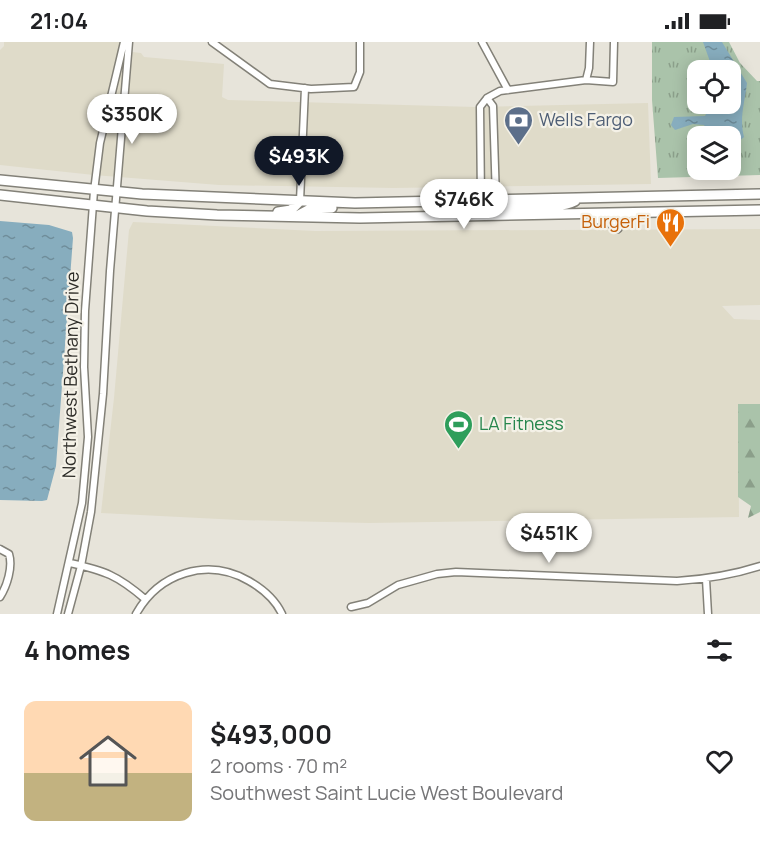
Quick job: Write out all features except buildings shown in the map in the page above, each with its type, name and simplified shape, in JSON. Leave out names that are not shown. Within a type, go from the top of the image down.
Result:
[{"type":"main road","points":[[0,180],[116,193],[300,201],[387,202],[760,194]]},
{"type":"main road","points":[[0,195],[116,208],[295,217],[441,217],[760,210]]},
{"type":"main road","points":[[488,216],[506,206],[561,205],[583,198]]},
{"type":"main road","points":[[441,217],[482,210],[496,200]]},
{"type":"main road","points":[[248,215],[291,210],[300,201]]},
{"type":"main road","points":[[295,217],[310,209],[367,207],[387,202]]},
{"type":"main road","points":[[544,215],[558,219],[607,219],[617,228],[627,213]]},
{"type":"street","name":"Northwest Bethany Drive","points":[[57,614],[82,503],[88,437],[84,367],[85,311],[94,191],[100,143],[124,42]]},
{"type":"street","name":"Northwest Bethany Drive","points":[[68,614],[81,566],[91,512],[129,42]]},
{"type":"street","points":[[212,42],[270,84],[305,88],[354,87],[360,72],[360,42]]},
{"type":"street","points":[[482,42],[508,90]]},
{"type":"street","points":[[586,80],[590,42]]},
{"type":"street","points":[[481,200],[480,107],[487,98],[500,91],[586,80],[613,82],[614,42]]},
{"type":"street","points":[[300,201],[305,88]]},
{"type":"street","points":[[487,98],[493,106],[496,200]]},
{"type":"street","points":[[481,127],[494,127]]},
{"type":"street","points":[[481,170],[495,170]]},
{"type":"street","points":[[0,549],[9,554],[10,561],[7,581],[0,597]]},
{"type":"street","points":[[70,563],[104,571],[124,581],[145,599]]},
{"type":"street","points":[[351,607],[368,603],[398,585],[437,574],[456,572],[677,581],[706,579],[739,573],[760,566]]},
{"type":"street","points":[[136,614],[145,599],[167,581],[190,571],[208,569],[224,571],[257,585],[270,596],[282,614]]},
{"type":"street","points":[[706,579],[708,614]]},
{"type":"shaded area","points":[[4,42],[125,42],[124,51],[141,53],[144,57],[224,64],[222,97],[228,100],[475,107],[648,103],[651,184],[393,188],[219,185],[0,165],[0,50]]},
{"type":"shaded area","points":[[133,222],[315,231],[760,229],[760,305],[722,306],[734,319],[760,320],[760,404],[738,405],[739,517],[369,523],[239,520],[101,513],[129,230]]},
{"type":"green space","points":[[652,42],[729,42],[738,60],[687,60],[687,114],[741,114],[741,64],[757,81],[760,81],[760,175],[741,176],[741,126],[687,126],[687,177],[658,178],[652,100]]},
{"type":"green space","points":[[738,404],[760,404],[760,512],[748,518],[751,506],[738,497]]},
{"type":"water","points":[[703,42],[722,42],[733,60],[709,60]]},
{"type":"water","points":[[741,73],[747,83],[742,117],[744,137],[741,140],[741,126],[693,124],[675,130],[671,125],[674,117],[705,116],[706,114],[741,114]]},
{"type":"water","points":[[0,221],[49,225],[72,232],[73,238],[56,466],[47,500],[42,501],[0,500]]},
{"type":"place","name":"Wells Fargo","points":[[518,146]]},
{"type":"place","name":"BurgerFi","points":[[671,248]]},
{"type":"place","name":"LA Fitness","points":[[458,450]]}]
